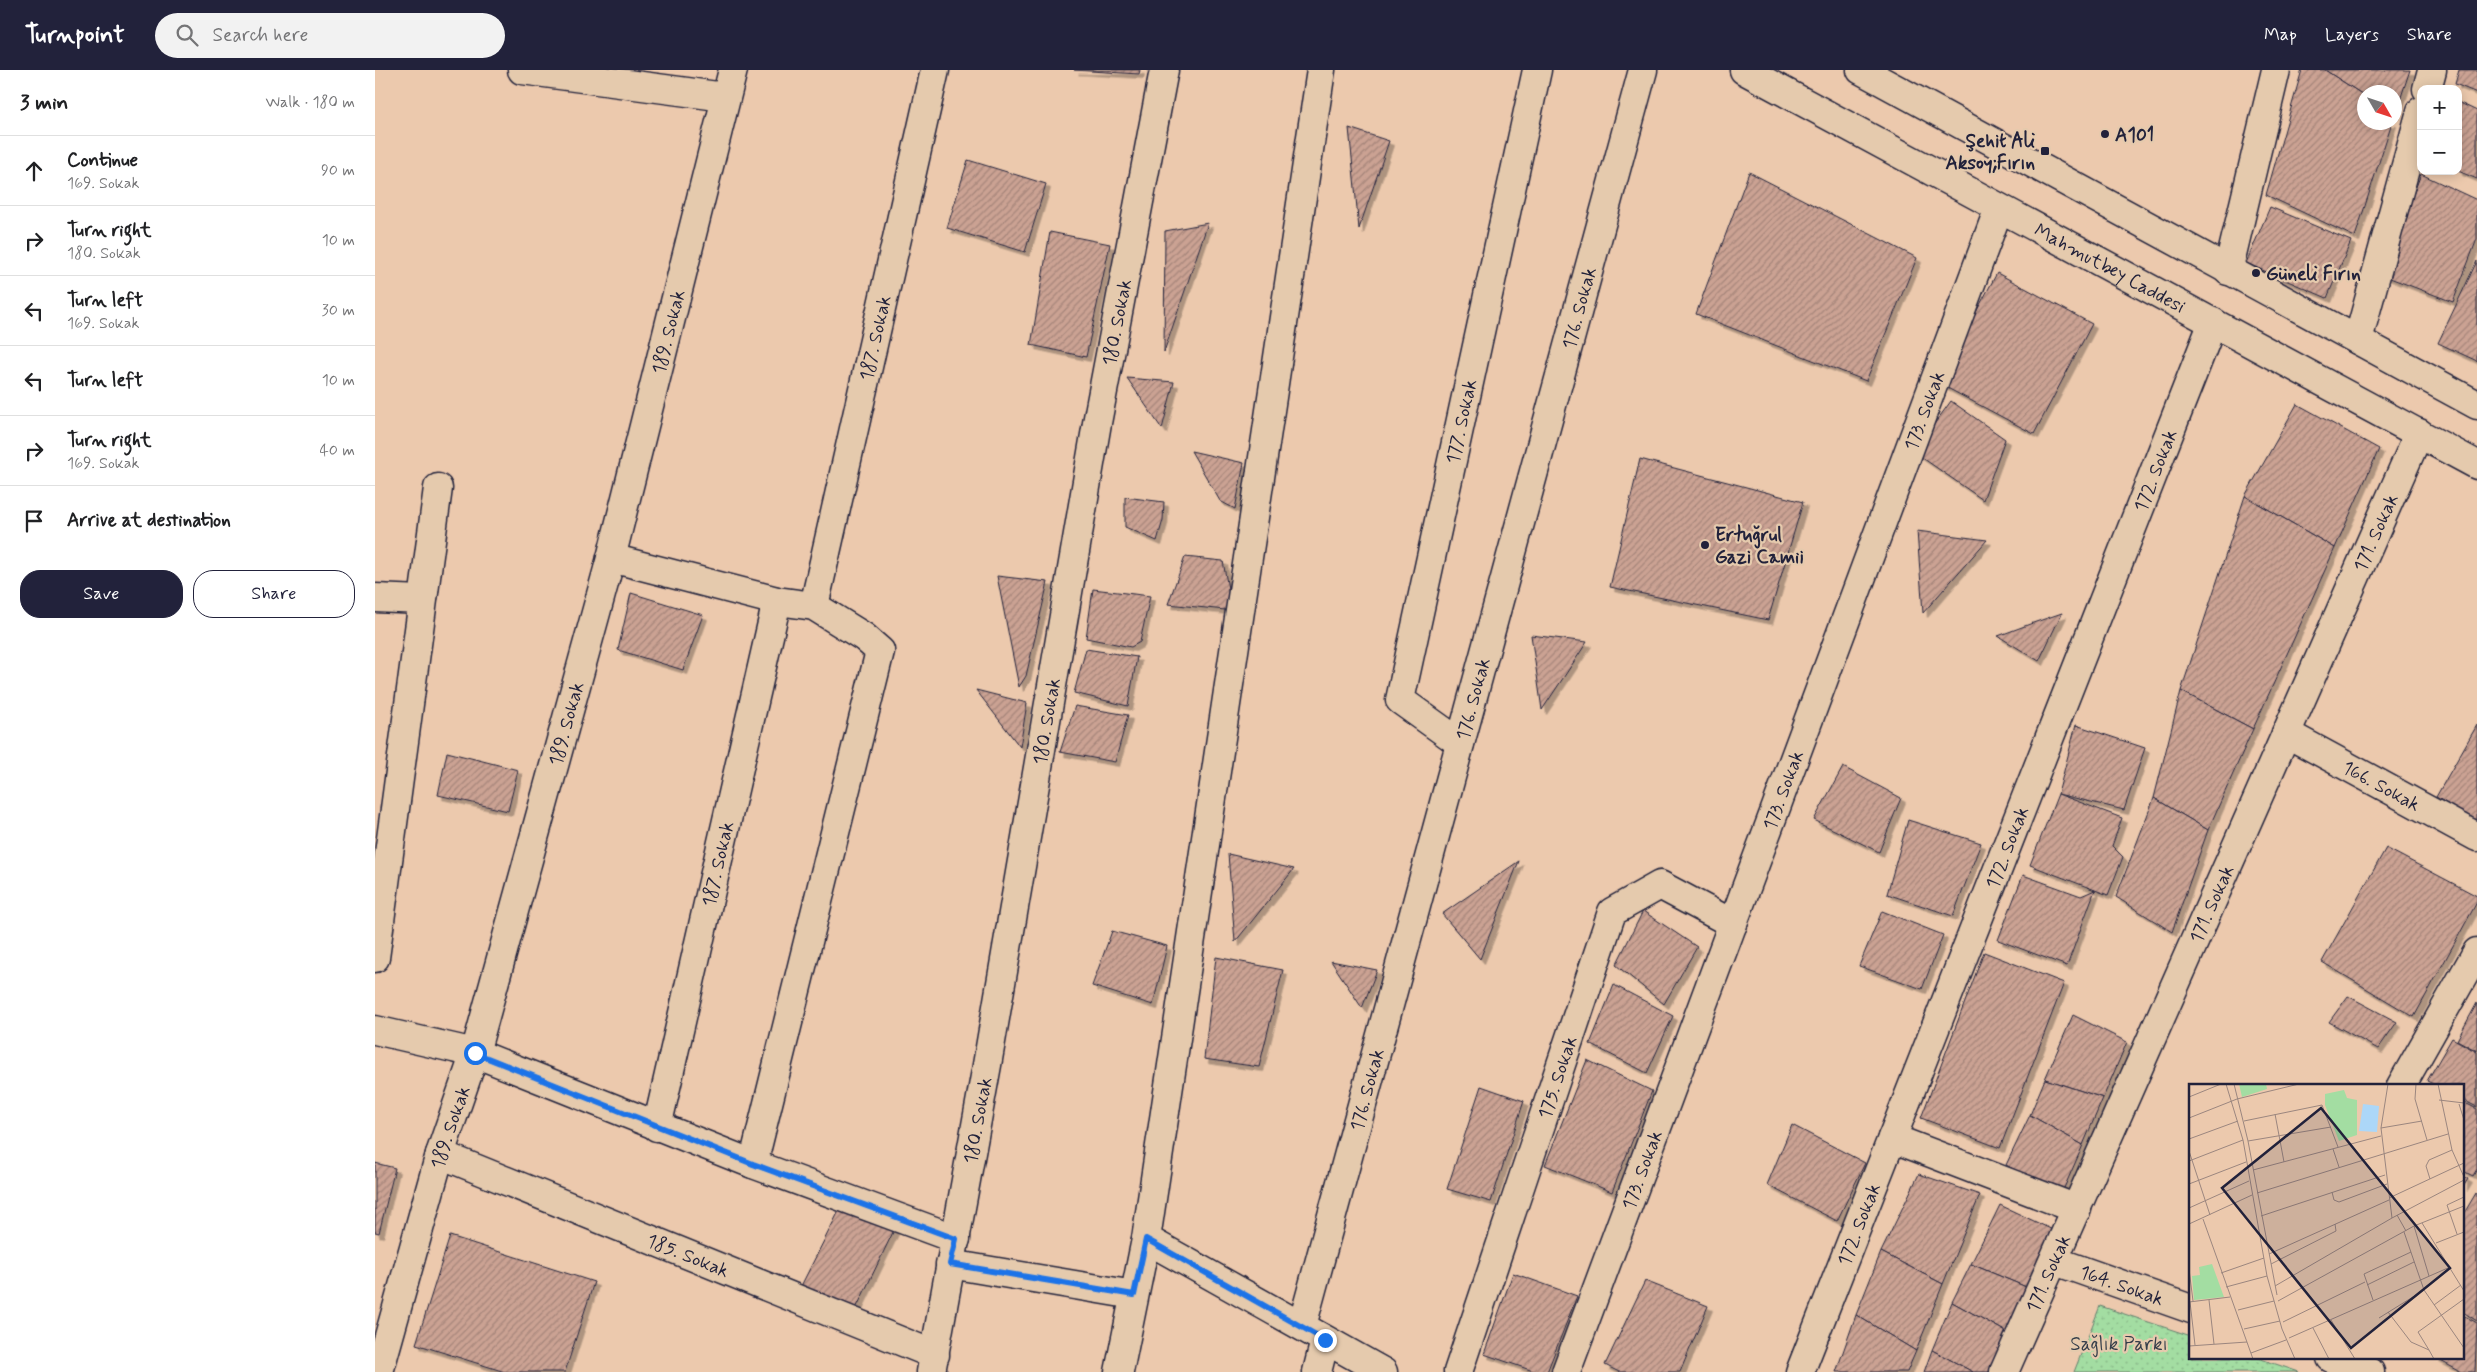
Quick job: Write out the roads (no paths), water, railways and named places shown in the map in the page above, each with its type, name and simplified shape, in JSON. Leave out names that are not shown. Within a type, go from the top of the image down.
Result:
[{"type":"street","points":[[522,70],[725,97]]},
{"type":"street","name":"189. Sokak","points":[[379,1372],[440,1154],[475,1053],[611,558],[733,70]]},
{"type":"street","name":"187. Sokak","points":[[814,606],[935,70]]},
{"type":"street","name":"180. Sokak","points":[[933,1364],[1097,423],[1164,70]]},
{"type":"street","points":[[1119,1372],[1146,1239],[1321,70]]},
{"type":"street","name":"177. Sokak","points":[[1460,743],[1400,700],[1537,70]]},
{"type":"street","name":"176. Sokak","points":[[1302,1326],[1643,70]]},
{"type":"street","name":"Mahmutbey Caddesi","points":[[1744,70],[2477,465]]},
{"type":"street","points":[[1861,70],[2227,271],[2477,405]]},
{"type":"street","points":[[2227,271],[2276,70]]},
{"type":"street","points":[[2428,85],[2432,70]]},
{"type":"street","points":[[2358,340],[2417,126]]},
{"type":"street","name":"173. Sokak","points":[[1566,1372],[1999,208]]},
{"type":"street","name":"172. Sokak","points":[[1800,1372],[2213,322]]},
{"type":"street","name":"171. Sokak","points":[[2004,1372],[2055,1261],[2419,433]]},
{"type":"street","points":[[375,958],[421,600],[438,488]]},
{"type":"street","points":[[611,558],[777,601],[814,606],[864,637],[879,651],[753,1164]]},
{"type":"street","points":[[375,598],[421,600]]},
{"type":"street","name":"187. Sokak","points":[[657,1127],[777,601]]},
{"type":"street","name":"166. Sokak","points":[[2286,733],[2477,837]]},
{"type":"street","name":"175. Sokak","points":[[1458,1372],[1613,912],[1660,884],[1733,924]]},
{"type":"street","points":[[2402,1084],[2477,952]]},
{"type":"street","points":[[375,1030],[475,1053],[753,1164],[953,1251],[1134,1295]]},
{"type":"street","points":[[1892,1138],[2077,1209]]},
{"type":"street","name":"185. Sokak","points":[[440,1154],[933,1364]]},
{"type":"street","points":[[1146,1239],[1383,1372]]},
{"type":"street","name":"164. Sokak","points":[[2055,1261],[2189,1308]]},
{"type":"street","points":[[1317,1372],[1325,1340]]},
{"type":"street","points":[[2337,1360],[2370,1372]]},
{"type":"place","name":"A101","points":[[2105,134]]},
{"type":"place","name":"Şehit Ali Aksoy;Fırın","points":[[2045,151]]},
{"type":"place","name":"Güneli Fırın","points":[[2256,273]]},
{"type":"place","name":"Ertuğrul Gazi Camii","points":[[1705,545]]},
{"type":"park label","name":"Sağlık Parkı","points":[[2119,1343]]}]
